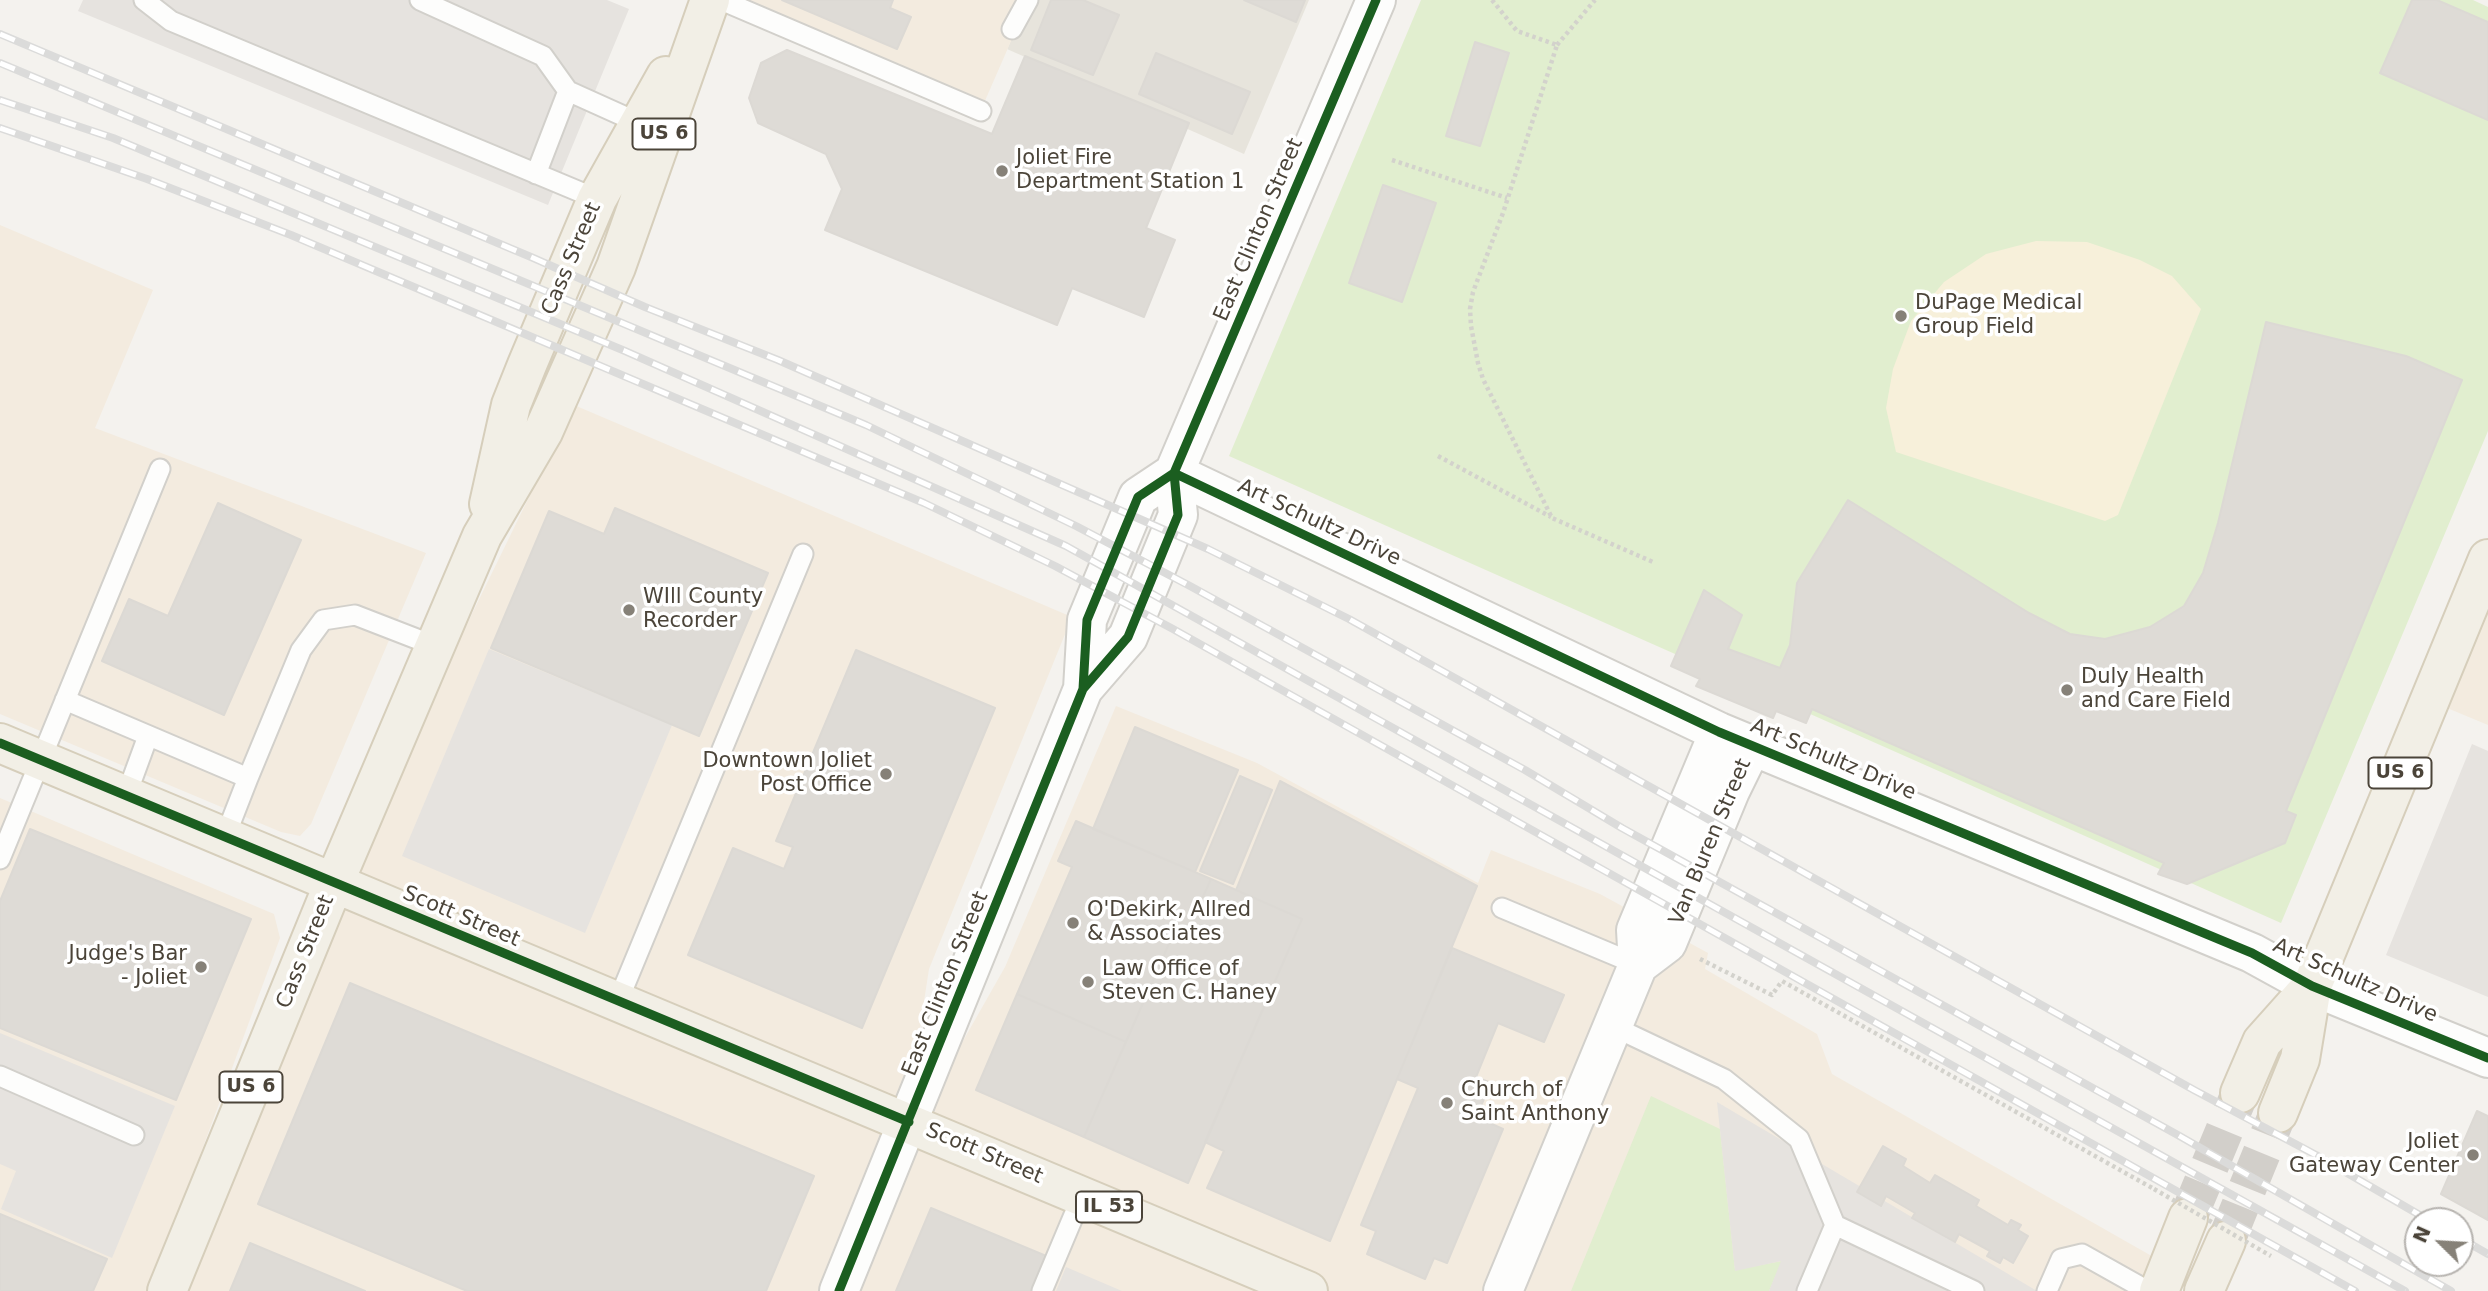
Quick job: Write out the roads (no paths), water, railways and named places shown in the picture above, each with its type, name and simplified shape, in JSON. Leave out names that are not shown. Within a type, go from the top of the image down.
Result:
[{"type":"main road","name":"Cass Street","points":[[482,536],[511,405],[597,199],[710,0]]},
{"type":"main road","name":"Cass Street","points":[[167,1291],[334,883],[482,536],[543,432],[583,344],[625,242],[710,0]]},
{"type":"main road","name":"US 6","points":[[2278,1113],[2300,1059],[2312,985],[2488,559]]},
{"type":"main road","name":"Scott Street","points":[[0,743],[1308,1291]]},
{"type":"main road","name":"US 6","points":[[2240,1093],[2262,1042],[2312,985]]},
{"type":"main road","points":[[2159,1291],[2188,1218]]},
{"type":"main road","points":[[2204,1291],[2226,1241]]},
{"type":"street","name":"East Clinton Street","points":[[839,1291],[1083,689],[1087,620],[1138,497],[1174,473],[1376,0]]},
{"type":"street","name":"Art Schultz Drive","points":[[1174,473],[1736,738],[2252,953],[2312,985],[2488,1058]]},
{"type":"street","name":"Van Buren Street","points":[[1637,965],[1667,943],[1730,791],[1736,738]]},
{"type":"street","points":[[1503,1291],[1637,965]]},
{"type":"lane","points":[[144,0],[170,21],[597,199]]},
{"type":"lane","points":[[420,0],[543,56],[568,91],[639,123]]},
{"type":"lane","points":[[722,0],[981,111]]},
{"type":"lane","points":[[1012,29],[1028,0]]},
{"type":"lane","points":[[536,174],[568,91]]},
{"type":"lane","points":[[0,859],[160,469]]},
{"type":"lane","points":[[618,1001],[803,554]]},
{"type":"lane","points":[[225,837],[301,650],[324,620],[355,615],[435,646]]},
{"type":"lane","points":[[65,700],[248,778]]},
{"type":"lane","points":[[126,796],[148,736]]},
{"type":"lane","points":[[1502,908],[1637,965]]},
{"type":"lane","points":[[1612,1026],[1724,1079],[1799,1139],[1835,1225],[1974,1291]]},
{"type":"lane","points":[[0,1076],[134,1135]]},
{"type":"lane","points":[[1042,1291],[1082,1196]]},
{"type":"lane","points":[[1807,1291],[1835,1225]]},
{"type":"lane","points":[[2047,1291],[2061,1259],[2082,1254],[2148,1291]]},
{"type":"tunnel","points":[[2188,1218],[2240,1093]]},
{"type":"tunnel","points":[[2226,1241],[2278,1113]]},
{"type":"railway","points":[[0,34],[645,307],[778,360],[1208,549],[1349,619],[2406,1207]]},
{"type":"railway","points":[[0,63],[866,425],[1076,526],[1525,770],[1622,828],[2176,1134],[2451,1291]]},
{"type":"railway","points":[[0,100],[113,138],[625,351],[1066,546],[2405,1291]]},
{"type":"railway","points":[[0,128],[147,179],[291,235],[924,503],[1055,566],[1173,629],[2355,1291]]},
{"type":"railway","points":[[2474,1246],[2488,1254]]},
{"type":"place","name":"Joliet Fire Department Station 1","points":[[1002,171]]},
{"type":"place","name":"DuPage Medical Group Field","points":[[1901,316]]},
{"type":"place","name":"WIll County Recorder","points":[[629,610]]},
{"type":"place","name":"Duly Health and Care Field","points":[[2067,690]]},
{"type":"place","name":"Downtown Joliet Post Office","points":[[886,774]]},
{"type":"place","name":"O'Dekirk, Allred & Associates","points":[[1073,923]]},
{"type":"place","name":"Judge's Bar - Joliet","points":[[201,967]]},
{"type":"place","name":"Law Office of Steven C. Haney","points":[[1088,982]]},
{"type":"place","name":"Church of Saint Anthony","points":[[1447,1103]]},
{"type":"place","name":"Joliet Gateway Center","points":[[2473,1155]]}]
